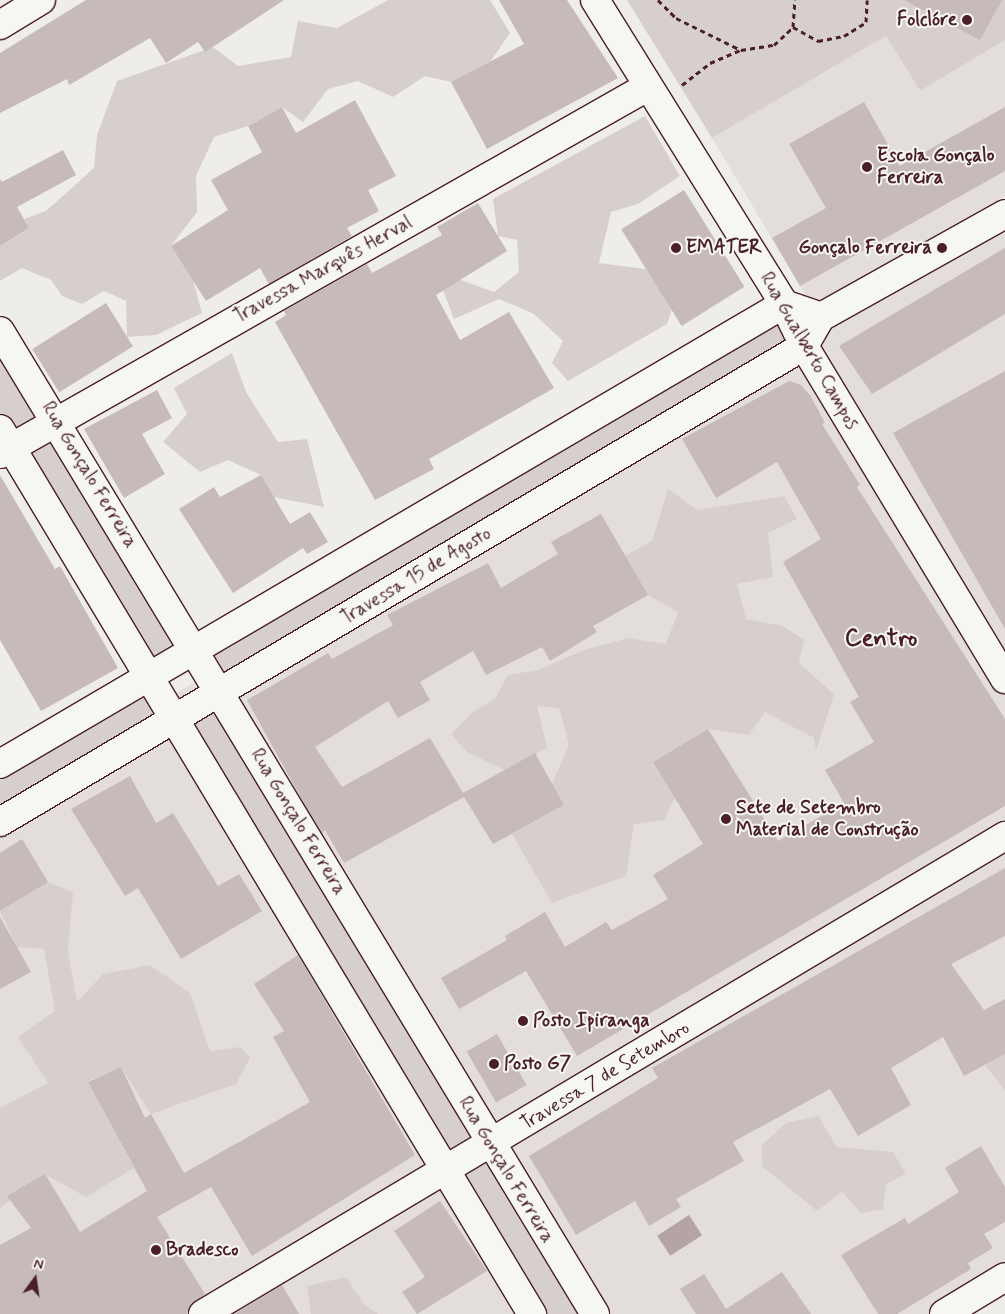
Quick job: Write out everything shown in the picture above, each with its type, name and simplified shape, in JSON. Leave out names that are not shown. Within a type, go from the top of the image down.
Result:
[{"type":"street","points":[[0,25],[41,0]]},
{"type":"street","name":"Rua Gualberto Campos","points":[[595,0],[784,304],[804,346],[1005,679]]},
{"type":"street","name":"Travessa Marquês Herval","points":[[4,443],[57,421],[653,96]]},
{"type":"street","points":[[0,764],[784,304],[821,317],[1005,214]]},
{"type":"street","name":"Travessa 15 de Agosto","points":[[0,822],[175,716],[220,692],[804,346],[821,317]]},
{"type":"street","name":"Rua Gonçalo Ferreira","points":[[0,331],[57,421],[594,1314]]},
{"type":"street","points":[[4,443],[175,716],[445,1172],[532,1314]]},
{"type":"street","name":"Travessa 7 de Setembro","points":[[203,1314],[491,1145],[1005,836]]},
{"type":"street","points":[[944,1314],[1005,1277]]},
{"type":"path","points":[[658,0],[676,18],[741,50]]},
{"type":"path","points":[[653,96],[710,63],[741,50],[774,45],[793,27],[795,0]]},
{"type":"path","points":[[793,27],[818,41],[844,36],[866,22],[868,0]]},
{"type":"shaded area","points":[[388,0],[490,0],[510,33],[490,62],[451,82],[425,76],[393,97],[358,81],[328,89],[303,122],[282,107],[248,126],[214,137],[196,176],[197,212],[171,246],[193,280],[202,313],[156,335],[127,337],[126,301],[104,291],[82,304],[62,296],[51,280],[22,268],[0,281],[0,246],[29,228],[24,219],[46,211],[94,168],[97,135],[117,81],[213,47],[238,66],[291,57],[298,21],[337,28]]},
{"type":"shaded area","points":[[627,0],[1005,0],[1005,40],[920,91],[886,36],[712,138]]},
{"type":"shaded area","name":"Escola Gonçalo Ferreira","points":[[886,36],[920,91],[1005,40],[1005,196],[812,306],[712,138]]},
{"type":"shaded area","points":[[645,116],[680,176],[638,204],[611,212],[599,263],[646,269],[672,309],[667,324],[568,381],[552,363],[563,341],[534,314],[499,299],[454,319],[439,280],[458,279],[494,292],[519,272],[517,240],[498,236],[493,199]]},
{"type":"shaded area","points":[[1005,213],[1005,1276],[943,1314],[0,1314],[0,797],[786,333]]},
{"type":"shaded area","points":[[784,304],[804,346],[220,692],[194,649]]},
{"type":"shaded area","points":[[0,331],[194,649],[149,675],[0,429]]},
{"type":"shaded area","points":[[232,353],[246,392],[278,442],[307,439],[324,507],[273,497],[261,475],[228,460],[200,472],[163,442],[187,414],[174,388]]},
{"type":"shaded area","points":[[668,489],[697,510],[784,496],[797,519],[768,533],[773,577],[737,584],[746,619],[783,626],[804,640],[799,663],[834,694],[816,751],[814,738],[765,712],[749,735],[708,729],[653,762],[675,797],[664,820],[634,824],[626,876],[552,903],[512,834],[564,805],[552,784],[569,745],[559,708],[537,706],[547,748],[504,770],[467,752],[451,734],[473,712],[495,699],[508,675],[538,670],[587,649],[629,638],[666,644],[678,612],[648,595],[625,556],[652,541]]},
{"type":"shaded area","points":[[149,675],[175,716],[220,692],[595,1314],[532,1314],[175,717],[0,822],[0,764]]},
{"type":"shaded area","points":[[48,882],[73,892],[68,951],[77,1002],[103,974],[150,965],[190,993],[210,1051],[241,1047],[250,1058],[236,1084],[151,1114],[121,1067],[88,1081],[134,1168],[86,1197],[45,1174],[0,1208],[0,1108],[48,1083],[18,1037],[55,1011],[44,949],[17,947],[0,911]]},
{"type":"shaded area","points":[[1005,1054],[1005,1091],[985,1065]]},
{"type":"shaded area","points":[[818,1116],[837,1147],[893,1152],[906,1174],[886,1184],[883,1209],[861,1213],[842,1192],[817,1211],[762,1166],[762,1145],[786,1123]]},
{"type":"shaded area","points":[[689,1215],[702,1235],[670,1256],[657,1236]]},
{"type":"shaded area","points":[[346,1277],[363,1303],[378,1314],[311,1314],[307,1286]]},
{"type":"building","points":[[86,0],[284,0],[205,52],[198,42],[166,63],[150,38],[69,85],[67,79],[0,113],[0,53]]},
{"type":"building","points":[[499,0],[567,0],[618,78],[487,149],[451,82],[524,44]]},
{"type":"building","name":"Folclóre","points":[[904,0],[1002,0],[980,40]]},
{"type":"building","points":[[355,100],[396,176],[368,190],[379,211],[347,228],[352,236],[269,284],[260,268],[206,301],[171,246],[228,210],[211,180],[262,152],[248,126],[282,107],[296,133]]},
{"type":"building","points":[[864,102],[900,166],[1005,107],[1005,171],[800,286],[772,238],[826,208],[789,144]]},
{"type":"building","points":[[63,150],[76,175],[17,207],[29,228],[0,246],[0,179],[2,182]]},
{"type":"building","name":"EMATER","points":[[684,190],[744,287],[682,326],[621,229]]},
{"type":"building","points":[[478,203],[507,251],[436,295],[460,340],[509,312],[554,388],[429,459],[434,469],[375,500],[275,322],[286,315],[284,311],[367,264],[372,273],[442,235],[437,227]]},
{"type":"building","points":[[1005,248],[1005,314],[872,394],[839,346]]},
{"type":"building","points":[[106,303],[133,346],[59,392],[32,349]]},
{"type":"building","points":[[1005,371],[1005,629],[893,433]]},
{"type":"building","points":[[789,381],[801,385],[810,395],[825,423],[822,424],[860,485],[857,487],[1005,719],[1005,806],[577,1056],[526,971],[459,1009],[441,978],[507,940],[505,936],[545,912],[565,947],[606,922],[612,930],[668,899],[653,875],[703,844],[653,762],[708,729],[778,841],[844,803],[825,770],[874,742],[850,702],[859,697],[783,562],[821,539],[777,462],[716,498],[682,439]]},
{"type":"building","points":[[157,390],[172,418],[142,434],[165,474],[124,498],[84,429]]},
{"type":"building","points":[[0,475],[55,569],[60,566],[118,668],[41,711],[0,640]]},
{"type":"building","points":[[261,475],[290,524],[310,512],[328,542],[307,554],[303,548],[233,593],[179,509],[214,487],[220,497]]},
{"type":"building","points":[[601,514],[648,595],[593,626],[597,632],[550,661],[542,647],[486,675],[473,651],[420,682],[430,700],[398,718],[388,701],[315,747],[342,787],[430,738],[463,793],[535,753],[564,805],[493,844],[464,797],[344,863],[325,830],[322,833],[306,807],[247,700],[328,653],[332,659],[393,625],[387,615],[488,563],[501,588],[558,554],[551,542]]},
{"type":"building","points":[[130,776],[156,823],[173,813],[218,886],[239,874],[262,911],[181,959],[138,888],[125,896],[71,809]]},
{"type":"building","points":[[22,839],[48,882],[0,911],[0,853]]},
{"type":"building","points":[[1005,868],[1005,936],[951,964],[984,1010],[1005,999],[1005,1054],[964,1076],[943,1037],[891,1068],[911,1105],[858,1136],[830,1089],[733,1142],[744,1161],[676,1199],[681,1207],[649,1226],[635,1201],[576,1235],[529,1156],[658,1078],[652,1068]]},
{"type":"building","points":[[0,917],[31,972],[0,989]]},
{"type":"building","points":[[298,955],[415,1155],[252,1256],[211,1187],[157,1217],[205,1294],[190,1306],[187,1314],[0,1314],[0,1245],[31,1228],[7,1196],[45,1174],[80,1232],[147,1191],[88,1082],[121,1067],[145,1118],[151,1114],[184,1173],[310,1102],[273,1037],[284,1031],[254,984]]},
{"type":"building","name":"Posto G7","points":[[497,1034],[526,1085],[496,1103],[467,1052]]},
{"type":"building","points":[[981,1146],[1005,1187],[1005,1222],[984,1234],[993,1248],[968,1263],[971,1269],[897,1314],[878,1314],[841,1255],[905,1218],[908,1224],[959,1192],[945,1168]]},
{"type":"building","points":[[440,1201],[487,1271],[417,1314],[402,1292],[425,1277],[394,1231]]},
{"type":"building","points":[[782,1272],[811,1314],[696,1314],[680,1289],[704,1274],[726,1309]]},
{"type":"building","points":[[282,1285],[299,1314],[234,1314]]},
{"type":"place","name":"Folclóre","points":[[967,20]]},
{"type":"place","name":"Escola Gonçalo Ferreira","points":[[867,167]]},
{"type":"place","name":"EMATER","points":[[676,248]]},
{"type":"place","name":"Gonçalo Ferreira","points":[[942,248]]},
{"type":"place","name":"Sete de Setembro Material de Construção","points":[[726,819]]},
{"type":"place","name":"Posto Ipiranga","points":[[523,1021]]},
{"type":"place","name":"Posto G7","points":[[494,1064]]},
{"type":"place","name":"Bradesco","points":[[156,1250]]},
{"type":"district","name":"Centro","points":[[881,639]]}]
